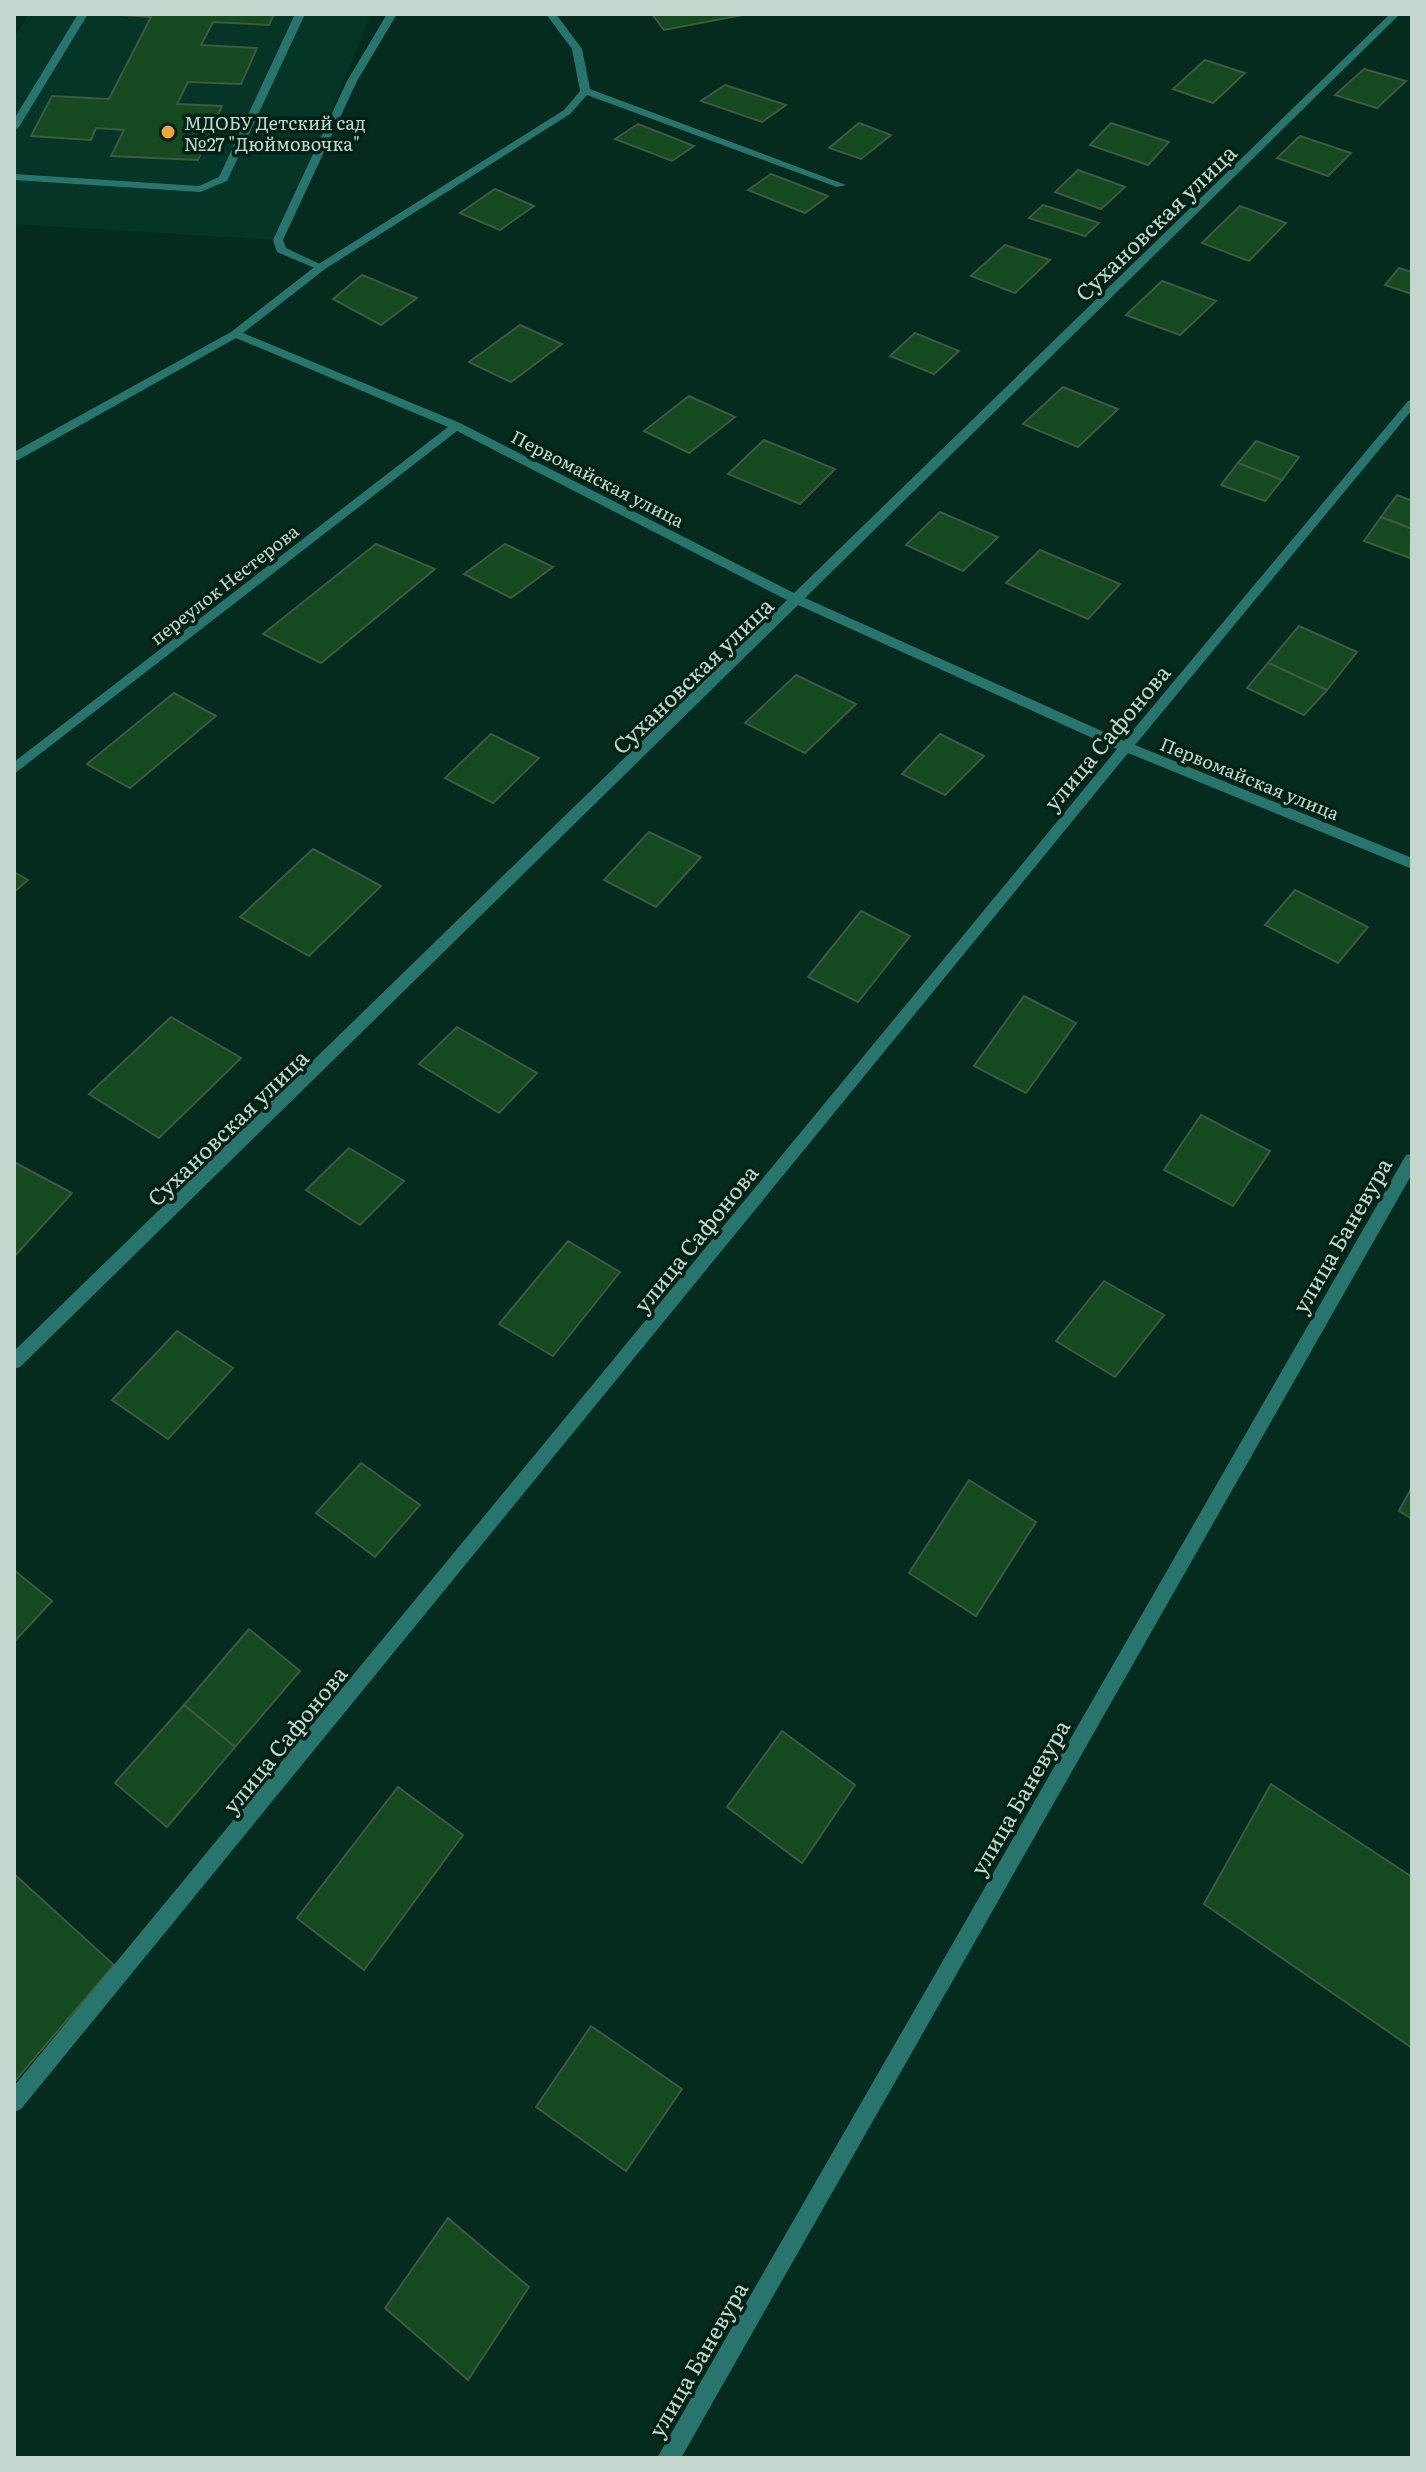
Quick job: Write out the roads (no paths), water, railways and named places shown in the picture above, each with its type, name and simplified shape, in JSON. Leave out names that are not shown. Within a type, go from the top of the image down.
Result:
[{"type":"street","points":[[14,127],[83,14]]},
{"type":"street","points":[[14,177],[200,189],[223,179],[300,14]]},
{"type":"street","points":[[321,267],[281,250],[278,240],[352,81],[392,14]]},
{"type":"street","points":[[551,14],[577,49],[585,91]]},
{"type":"street","name":"Сухановская улица","points":[[14,1362],[1395,14]]},
{"type":"street","points":[[15,456],[235,334],[321,267],[567,112],[585,91]]},
{"type":"street","points":[[585,91],[841,185]]},
{"type":"street","name":"Первомайская улица","points":[[235,334],[456,426],[798,600],[1126,747],[1412,864]]},
{"type":"street","name":"улица Сафонова","points":[[14,2102],[1412,403]]},
{"type":"street","name":"переулок Нестерова","points":[[14,769],[456,426]]},
{"type":"street","name":"улица Баневура","points":[[668,2458],[1412,1160]]},
{"type":"place","name":"МДОБУ Детский сад №27 \"Дюймовочка\"","points":[[168,132]]}]
